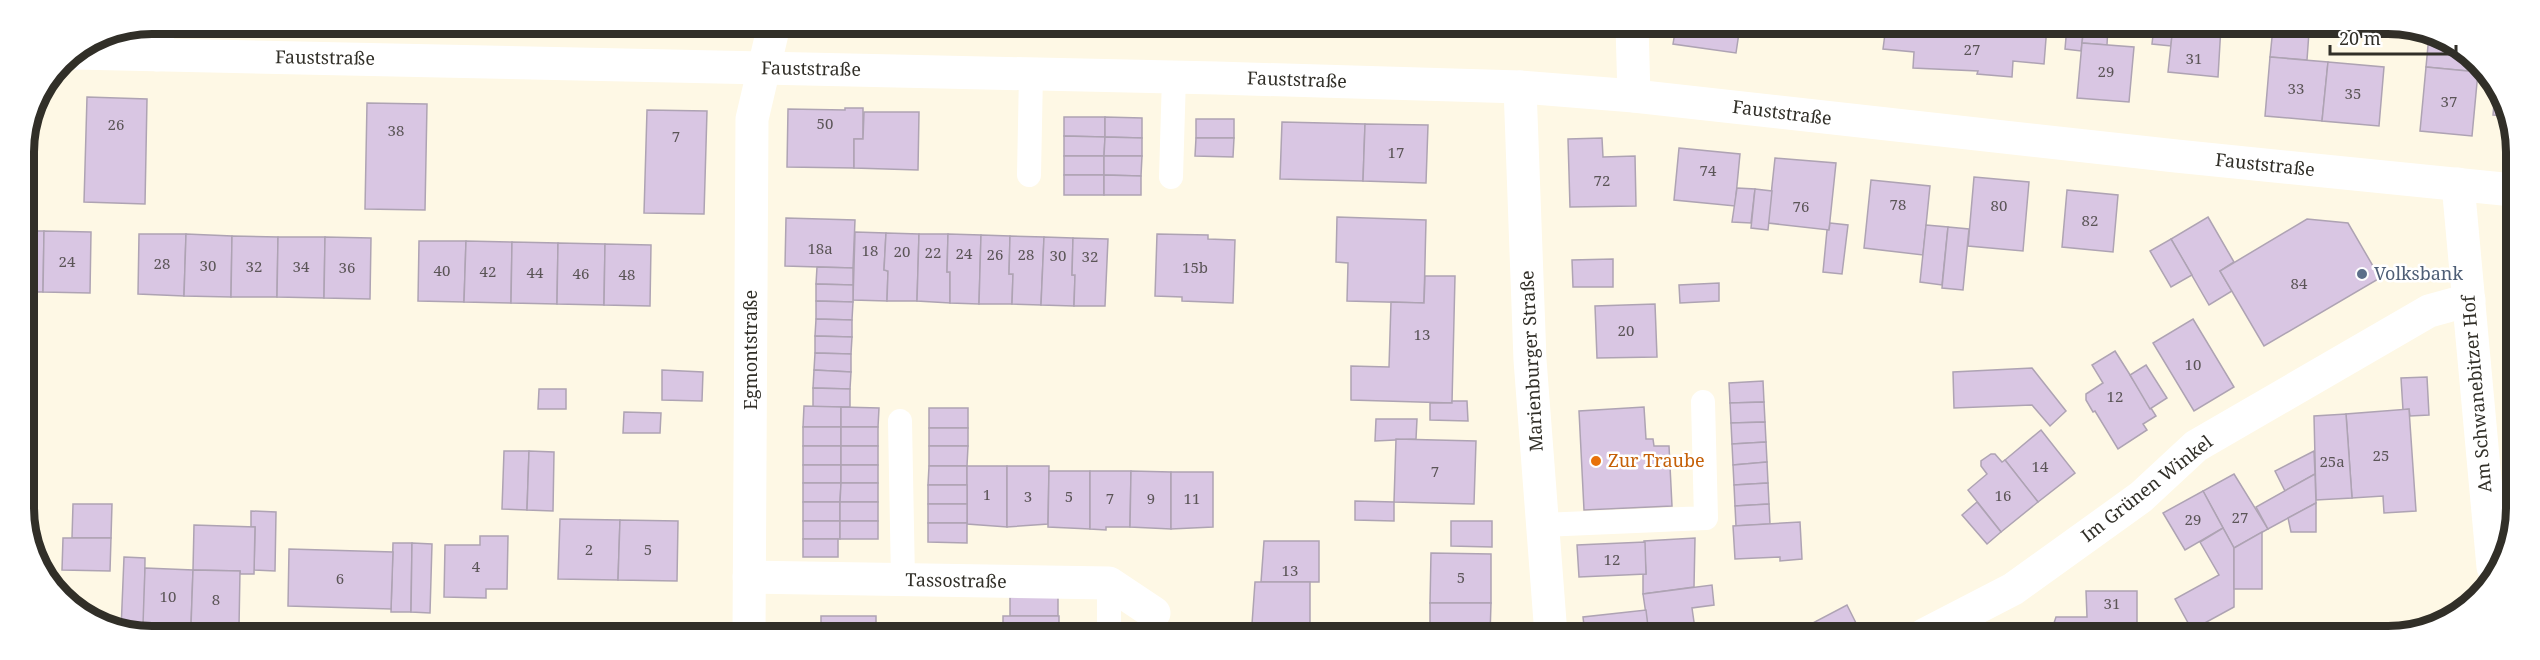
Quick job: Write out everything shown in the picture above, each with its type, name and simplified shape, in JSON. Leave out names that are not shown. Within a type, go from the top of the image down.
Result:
[{"type":"street","points":[[1632,34],[1634,96]]},
{"type":"street","name":"Egmontstraße","points":[[749,626],[752,119],[772,35]]},
{"type":"street","name":"Fauststraße","points":[[97,48],[157,39],[764,68],[1520,87],[1634,96],[2176,156],[2506,189]]},
{"type":"street","name":"Marienburger Straße","points":[[1520,87],[1530,360],[1550,625]]},
{"type":"street","name":"Am Schwanebitzer Hof","points":[[2458,184],[2495,557]]},
{"type":"street","name":"Im Grünen Winkel","points":[[1943,625],[2013,589],[2140,497],[2196,446],[2428,311],[2469,300]]},
{"type":"street","name":"Tassostraße","points":[[749,577],[1109,583]]},
{"type":"street","points":[[1109,583],[1154,613]]},
{"type":"lane","points":[[1029,174],[1031,73]]},
{"type":"lane","points":[[1171,177],[1174,77]]},
{"type":"lane","points":[[1542,525],[1706,518],[1703,402]]},
{"type":"lane","points":[[900,421],[903,580]]},
{"type":"lane","points":[[1109,583],[1109,626]]},
{"type":"building","points":[[1675,34],[1739,34],[1736,53],[1673,44]]},
{"type":"building","points":[[1885,34],[2046,34],[2044,64],[2013,61],[2012,77],[1977,74],[1978,71],[1913,68],[1914,52],[1883,49]]},
{"type":"building","points":[[2066,34],[2083,34],[2081,51],[2065,49]]},
{"type":"building","points":[[2083,34],[2108,34],[2107,45],[2082,43]]},
{"type":"building","points":[[2153,34],[2172,34],[2171,46],[2152,44]]},
{"type":"building","points":[[2172,34],[2221,34],[2218,77],[2168,72]]},
{"type":"building","points":[[2272,34],[2309,34],[2307,60],[2270,57]]},
{"type":"building","points":[[2343,34],[2369,34],[2369,36]]},
{"type":"building","points":[[2428,42],[2446,50],[2473,72],[2426,67]]},
{"type":"building","points":[[2082,43],[2134,47],[2129,102],[2077,98]]},
{"type":"building","points":[[2270,57],[2328,62],[2322,121],[2265,116]]},
{"type":"building","points":[[2328,62],[2384,67],[2379,126],[2322,121]]},
{"type":"building","points":[[2426,67],[2473,72],[2478,77],[2472,136],[2420,131]]},
{"type":"building","points":[[87,97],[147,99],[145,204],[84,202]]},
{"type":"building","points":[[2494,102],[2499,115],[2493,115]]},
{"type":"building","points":[[367,103],[427,104],[425,210],[365,209]]},
{"type":"building","points":[[845,108],[863,108],[863,139],[854,139],[854,168],[787,167],[788,109],[845,110]]},
{"type":"building","points":[[647,110],[707,111],[704,214],[644,213]]},
{"type":"building","points":[[864,112],[919,112],[918,170],[854,168],[854,139],[863,139]]},
{"type":"building","points":[[1064,117],[1105,117],[1105,137],[1064,136]]},
{"type":"building","points":[[1105,117],[1142,118],[1142,138],[1105,137]]},
{"type":"building","points":[[1196,119],[1234,119],[1234,138],[1196,138]]},
{"type":"building","points":[[1282,122],[1365,124],[1363,181],[1280,179]]},
{"type":"building","points":[[1365,124],[1428,125],[1426,183],[1363,181]]},
{"type":"building","points":[[1064,136],[1105,137],[1104,156],[1064,156]]},
{"type":"building","points":[[1105,137],[1142,138],[1142,156],[1104,156]]},
{"type":"building","points":[[1196,138],[1234,138],[1233,157],[1195,156]]},
{"type":"building","points":[[1602,138],[1603,157],[1635,156],[1636,206],[1570,207],[1568,139]]},
{"type":"building","points":[[1679,148],[1740,154],[1735,206],[1674,200]]},
{"type":"building","points":[[1064,156],[1104,156],[1104,175],[1064,175]]},
{"type":"building","points":[[1104,156],[1142,156],[1141,176],[1104,175]]},
{"type":"building","points":[[1775,158],[1836,163],[1829,230],[1768,223]]},
{"type":"building","points":[[1064,175],[1104,175],[1104,195],[1064,195]]},
{"type":"building","points":[[1104,175],[1141,176],[1141,195],[1104,195]]},
{"type":"building","points":[[1974,177],[2029,182],[2023,251],[1968,246]]},
{"type":"building","points":[[1871,180],[1930,186],[1923,255],[1864,248]]},
{"type":"building","points":[[1737,188],[1755,189],[1751,223],[1732,222]]},
{"type":"building","points":[[1755,189],[1772,191],[1768,230],[1751,228]]},
{"type":"building","points":[[2067,190],[2118,195],[2113,252],[2062,247]]},
{"type":"building","points":[[1337,217],[1426,220],[1424,303],[1347,301],[1348,263],[1336,262]]},
{"type":"building","points":[[2208,217],[2234,262],[2220,271],[2232,291],[2209,305],[2171,239]]},
{"type":"building","points":[[786,218],[855,220],[853,268],[785,266]]},
{"type":"building","points":[[2307,219],[2348,223],[2380,278],[2264,346],[2220,271]]},
{"type":"building","points":[[1830,223],[1848,225],[1842,274],[1823,272],[1827,230],[1829,230]]},
{"type":"building","points":[[1926,225],[1948,227],[1942,285],[1920,282]]},
{"type":"building","points":[[1948,227],[1969,229],[1963,290],[1942,288]]},
{"type":"building","points":[[35,231],[44,231],[43,292],[35,292]]},
{"type":"building","points":[[44,231],[91,232],[90,293],[43,292]]},
{"type":"building","points":[[855,232],[886,233],[884,270],[888,271],[887,301],[853,300]]},
{"type":"building","points":[[886,233],[919,234],[917,301],[887,301],[888,271],[884,270]]},
{"type":"building","points":[[139,234],[186,234],[184,296],[138,294]]},
{"type":"building","points":[[186,234],[232,236],[231,297],[184,296]]},
{"type":"building","points":[[919,234],[948,234],[947,272],[950,272],[950,303],[917,301]]},
{"type":"building","points":[[948,234],[981,235],[979,304],[950,303],[950,272],[947,272]]},
{"type":"building","points":[[1157,234],[1208,235],[1208,239],[1235,240],[1233,303],[1182,301],[1182,297],[1155,296]]},
{"type":"building","points":[[981,235],[1010,236],[1009,274],[1013,274],[1012,304],[979,304]]},
{"type":"building","points":[[232,236],[278,237],[277,297],[231,297]]},
{"type":"building","points":[[1010,236],[1044,237],[1041,305],[1012,304],[1013,274],[1009,274]]},
{"type":"building","points":[[278,237],[325,237],[324,298],[277,297]]},
{"type":"building","points":[[325,237],[371,238],[370,299],[324,298]]},
{"type":"building","points":[[1044,237],[1073,238],[1074,306],[1041,305]]},
{"type":"building","points":[[1073,238],[1108,239],[1105,306],[1074,306]]},
{"type":"building","points":[[2171,239],[2192,275],[2171,287],[2150,251]]},
{"type":"building","points":[[419,241],[466,241],[464,302],[418,301]]},
{"type":"building","points":[[466,241],[512,242],[511,303],[464,302]]},
{"type":"building","points":[[512,242],[558,243],[557,304],[511,303]]},
{"type":"building","points":[[558,243],[605,244],[604,305],[557,304]]},
{"type":"building","points":[[605,244],[651,245],[650,306],[604,305]]},
{"type":"building","points":[[1613,259],[1613,287],[1573,287],[1572,260]]},
{"type":"building","points":[[817,267],[853,268],[853,285],[816,284]]},
{"type":"building","points":[[1425,276],[1455,276],[1452,403],[1351,400],[1351,366],[1389,367],[1391,302],[1424,303]]},
{"type":"building","points":[[1719,283],[1719,301],[1680,303],[1679,285]]},
{"type":"building","points":[[816,284],[853,285],[853,302],[816,301]]},
{"type":"building","points":[[816,301],[853,302],[852,320],[816,319]]},
{"type":"building","points":[[1655,304],[1657,357],[1597,358],[1595,306]]},
{"type":"building","points":[[816,319],[852,320],[852,337],[815,336]]},
{"type":"building","points":[[2193,319],[2234,387],[2194,411],[2153,343]]},
{"type":"building","points":[[815,336],[852,337],[851,354],[815,353]]},
{"type":"building","points":[[2115,351],[2156,416],[2143,424],[2147,430],[2118,449],[2086,400],[2086,394],[2103,383],[2092,365]]},
{"type":"building","points":[[815,353],[851,354],[851,372],[814,370]]},
{"type":"building","points":[[2146,365],[2167,398],[2150,409],[2130,375]]},
{"type":"building","points":[[2032,368],[2066,411],[2050,426],[2032,405],[1954,408],[1953,372]]},
{"type":"building","points":[[662,370],[703,372],[702,401],[662,400]]},
{"type":"building","points":[[814,370],[851,372],[850,389],[813,388]]},
{"type":"building","points":[[2427,377],[2429,415],[2410,416],[2409,409],[2403,410],[2401,378]]},
{"type":"building","points":[[1763,381],[1764,402],[1730,403],[1729,383]]},
{"type":"building","points":[[813,388],[850,389],[850,407],[813,407]]},
{"type":"building","points":[[539,389],[566,389],[566,409],[538,409]]},
{"type":"building","points":[[1452,401],[1467,401],[1468,421],[1430,420],[1430,403],[1452,403]]},
{"type":"building","points":[[1764,402],[1765,422],[1731,423],[1730,403]]},
{"type":"building","points":[[804,406],[841,407],[841,427],[803,427]]},
{"type":"building","points":[[841,407],[879,408],[878,427],[841,427]]},
{"type":"building","points":[[1644,407],[1646,439],[1653,439],[1654,446],[1669,446],[1672,506],[1584,510],[1579,411]]},
{"type":"building","points":[[929,408],[968,408],[968,428],[929,428]]},
{"type":"building","points":[[2409,409],[2416,511],[2384,513],[2383,496],[2352,498],[2346,414]]},
{"type":"building","points":[[624,412],[661,413],[660,433],[623,433]]},
{"type":"building","points":[[2346,414],[2352,498],[2316,500],[2314,416]]},
{"type":"building","points":[[1376,419],[1417,419],[1416,439],[1375,441]]},
{"type":"building","points":[[1765,422],[1766,442],[1732,444],[1731,423]]},
{"type":"building","points":[[803,427],[841,427],[841,446],[803,446]]},
{"type":"building","points":[[841,427],[878,427],[878,446],[841,446]]},
{"type":"building","points":[[929,428],[968,428],[968,446],[929,446]]},
{"type":"building","points":[[2041,430],[2075,473],[2038,502],[2005,460]]},
{"type":"building","points":[[1396,439],[1476,441],[1474,504],[1394,502]]},
{"type":"building","points":[[1766,442],[1767,462],[1733,465],[1732,444]]},
{"type":"building","points":[[803,446],[841,446],[841,465],[803,465]]},
{"type":"building","points":[[841,446],[878,446],[878,465],[841,465]]},
{"type":"building","points":[[929,446],[968,446],[967,466],[929,466]]},
{"type":"building","points":[[504,451],[529,451],[527,510],[502,509]]},
{"type":"building","points":[[529,451],[554,452],[553,511],[527,510]]},
{"type":"building","points":[[2314,451],[2315,474],[2285,491],[2275,471]]},
{"type":"building","points":[[1995,454],[2002,462],[2005,460],[2038,502],[2001,532],[1968,490],[1987,474],[1981,466],[1981,461]]},
{"type":"building","points":[[1767,462],[1768,483],[1734,485],[1733,465]]},
{"type":"building","points":[[803,465],[841,465],[841,483],[803,483]]},
{"type":"building","points":[[841,465],[878,465],[878,483],[841,483]]},
{"type":"building","points":[[929,466],[967,466],[967,485],[928,485]]},
{"type":"building","points":[[967,466],[1007,466],[1007,527],[967,524]]},
{"type":"building","points":[[1007,466],[1049,466],[1048,524],[1007,527]]},
{"type":"building","points":[[1049,471],[1090,471],[1090,529],[1048,527]]},
{"type":"building","points":[[1090,471],[1131,471],[1130,527],[1090,529]]},
{"type":"building","points":[[1131,471],[1171,472],[1171,529],[1130,527]]},
{"type":"building","points":[[1171,472],[1213,472],[1213,527],[1171,529]]},
{"type":"building","points":[[2234,474],[2268,529],[2234,548],[2203,491]]},
{"type":"building","points":[[2315,474],[2316,503],[2268,529],[2256,507]]},
{"type":"building","points":[[803,483],[841,483],[840,502],[803,502]]},
{"type":"building","points":[[841,483],[878,483],[878,502],[840,502]]},
{"type":"building","points":[[1768,483],[1769,504],[1735,506],[1734,485]]},
{"type":"building","points":[[928,485],[967,485],[967,504],[928,504]]},
{"type":"building","points":[[2203,491],[2223,528],[2185,550],[2163,513]]},
{"type":"building","points":[[1355,501],[1394,502],[1394,521],[1355,520]]},
{"type":"building","points":[[803,502],[840,502],[840,521],[803,521]]},
{"type":"building","points":[[840,502],[878,502],[878,521],[840,521]]},
{"type":"building","points":[[1977,502],[2001,532],[1987,544],[1962,515]]},
{"type":"building","points":[[2316,503],[2316,532],[2291,532],[2288,518]]},
{"type":"building","points":[[73,504],[112,504],[111,538],[72,538]]},
{"type":"building","points":[[928,504],[967,504],[967,523],[928,523]]},
{"type":"building","points":[[1769,504],[1770,524],[1736,526],[1735,506]]},
{"type":"building","points":[[251,511],[276,512],[275,571],[254,570],[255,527],[251,527]]},
{"type":"building","points":[[560,519],[620,520],[618,580],[558,579]]},
{"type":"building","points":[[620,520],[678,521],[677,581],[618,580]]},
{"type":"building","points":[[803,521],[840,521],[840,539],[803,539]]},
{"type":"building","points":[[840,521],[878,521],[878,539],[840,539]]},
{"type":"building","points":[[1451,521],[1492,521],[1492,547],[1451,546]]},
{"type":"building","points":[[1800,522],[1802,559],[1780,561],[1780,557],[1735,559],[1733,526]]},
{"type":"building","points":[[928,523],[967,523],[967,543],[928,542]]},
{"type":"building","points":[[194,525],[255,527],[254,574],[240,574],[240,571],[193,570]]},
{"type":"building","points":[[2223,528],[2234,548],[2234,607],[2201,625],[2189,625],[2175,599],[2219,575],[2200,542]]},
{"type":"building","points":[[2262,532],[2262,589],[2234,589],[2234,548]]},
{"type":"building","points":[[480,536],[508,536],[507,589],[486,589],[486,598],[444,597],[445,545],[480,545]]},
{"type":"building","points":[[63,538],[111,538],[110,571],[62,570]]},
{"type":"building","points":[[1695,538],[1694,587],[1643,594],[1643,574],[1646,574],[1644,541]]},
{"type":"building","points":[[803,539],[838,539],[838,557],[803,557]]},
{"type":"building","points":[[1264,541],[1319,541],[1319,582],[1261,582]]},
{"type":"building","points":[[1645,542],[1646,574],[1579,577],[1577,545]]},
{"type":"building","points":[[393,543],[412,543],[411,612],[391,612]]},
{"type":"building","points":[[412,543],[432,544],[430,613],[411,612]]},
{"type":"building","points":[[289,549],[393,552],[391,609],[288,606]]},
{"type":"building","points":[[1431,553],[1491,554],[1491,603],[1430,603]]},
{"type":"building","points":[[124,557],[145,558],[144,625],[121,621]]},
{"type":"building","points":[[145,568],[193,570],[191,626],[143,624]]},
{"type":"building","points":[[193,570],[240,571],[239,626],[191,626]]},
{"type":"building","points":[[1255,582],[1310,582],[1310,624],[1252,624]]},
{"type":"building","points":[[1712,585],[1714,605],[1692,608],[1694,625],[1648,625],[1643,594]]},
{"type":"building","points":[[2086,591],[2137,591],[2137,625],[2053,625],[2056,617],[2087,617]]},
{"type":"building","points":[[1058,596],[1058,616],[1010,616],[1010,597]]},
{"type":"building","points":[[1430,603],[1491,603],[1490,625],[1430,625]]},
{"type":"building","points":[[1847,605],[1857,625],[1808,625]]},
{"type":"building","points":[[1646,610],[1648,625],[1584,625],[1583,617]]},
{"type":"building","points":[[821,616],[876,616],[876,626],[821,626]]},
{"type":"building","points":[[1003,616],[1059,616],[1059,626],[1003,626]]},
{"type":"building","points":[[1246,624],[1302,624],[1302,625]]},
{"type":"place","name":"Volksbank","points":[[2362,274]]},
{"type":"place","name":"Zur Traube","points":[[1596,461]]}]
